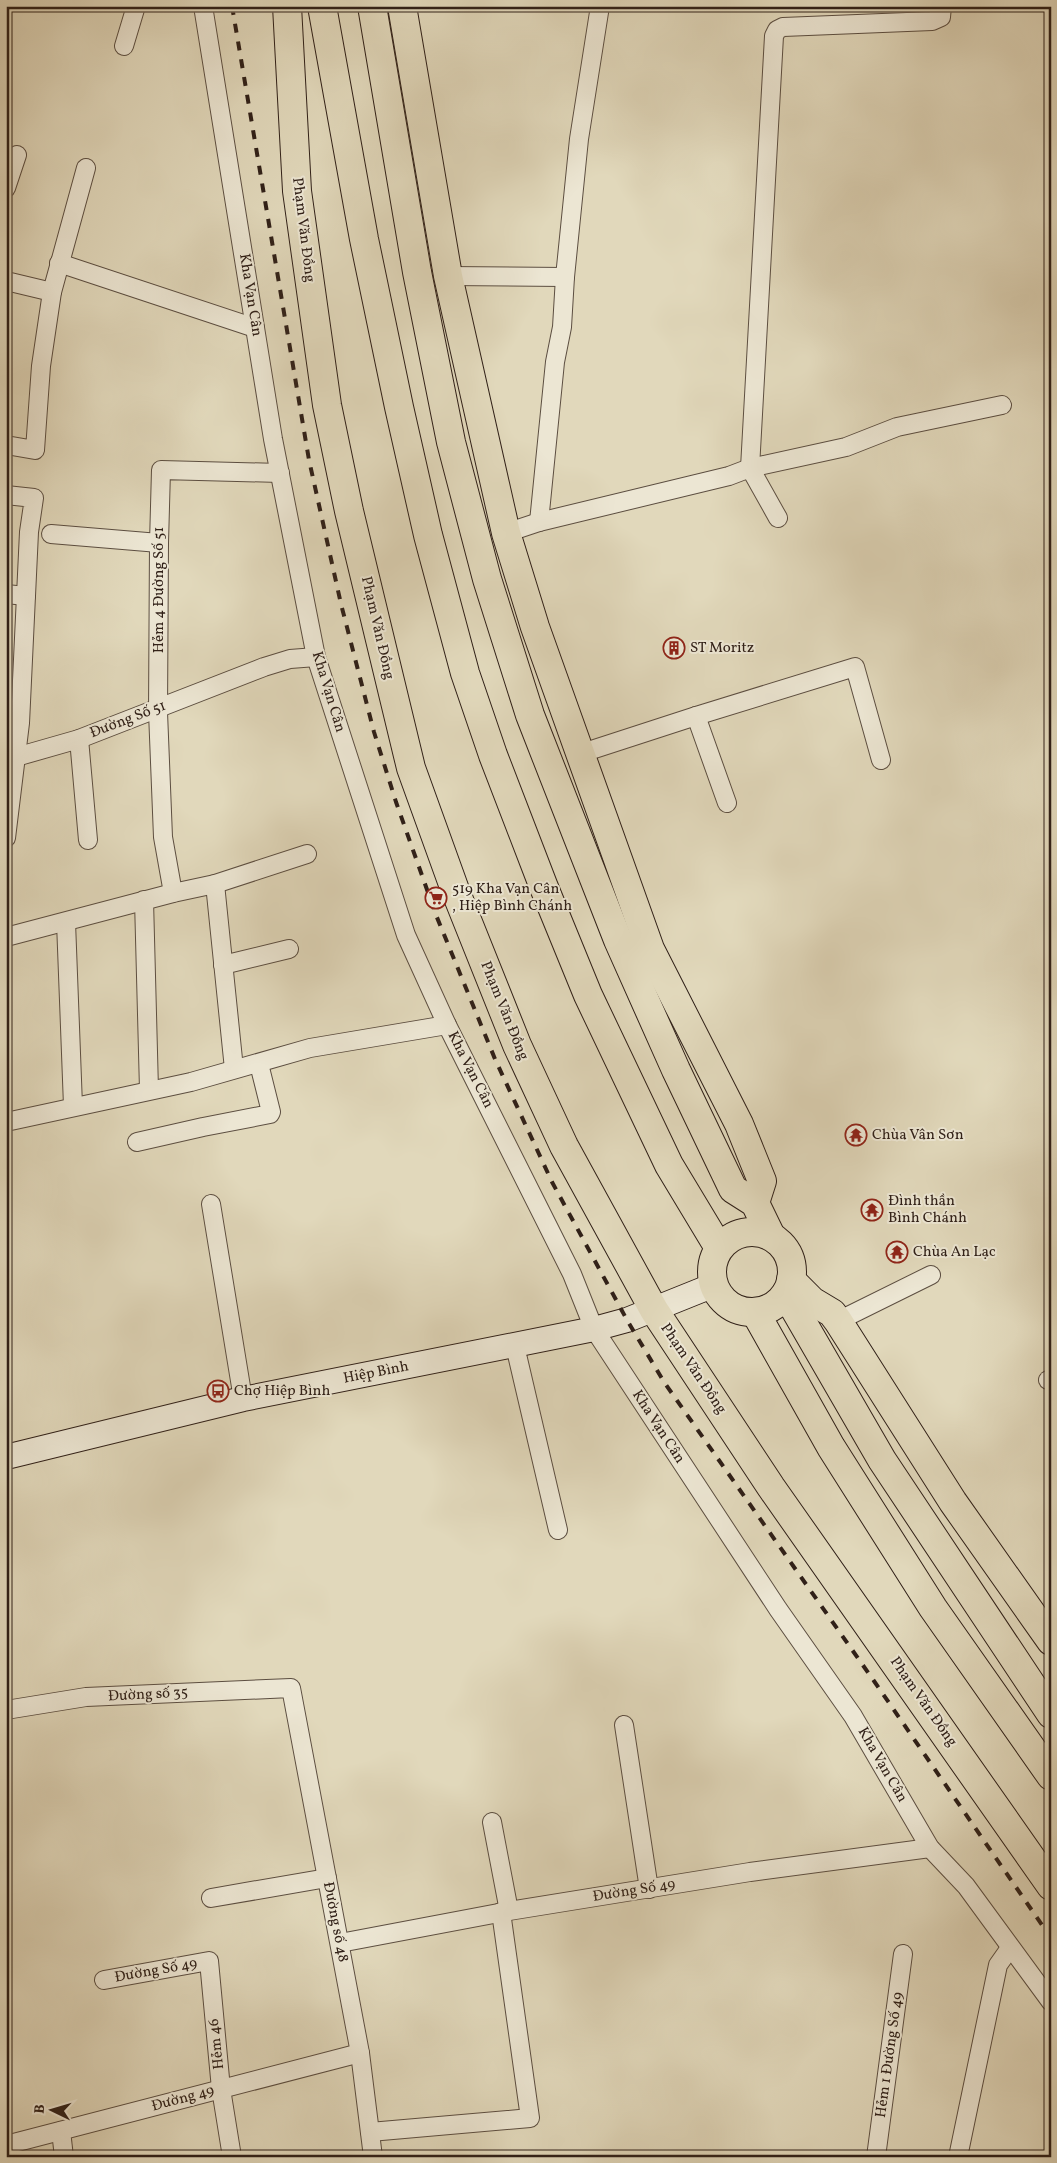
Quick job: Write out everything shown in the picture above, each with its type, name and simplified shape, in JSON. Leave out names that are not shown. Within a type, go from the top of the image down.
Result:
[{"type":"main road","name":"Phạm Văn Đồng","points":[[287,6],[297,191],[328,405],[349,511],[410,768],[455,890],[517,1045],[564,1146],[654,1310],[771,1487],[1051,1886]]},
{"type":"main road","points":[[322,6],[362,230],[397,398],[428,535],[465,673],[493,755],[588,995],[669,1165],[719,1248]]},
{"type":"main road","points":[[372,6],[415,262],[451,442],[487,579],[530,715],[618,940],[676,1070],[733,1189],[754,1203],[771,1236],[781,1244],[788,1254],[792,1266],[789,1287],[770,1308],[755,1312],[743,1312],[729,1306],[719,1295],[714,1285],[712,1263],[719,1248],[729,1238],[740,1233],[754,1232],[771,1236]]},
{"type":"main road","points":[[402,6],[448,276],[506,533],[535,628],[650,949],[739,1124],[762,1181],[754,1203]]},
{"type":"main road","name":"Hiệp Bình","points":[[6,1457],[243,1399],[594,1329],[654,1310],[714,1285]]},
{"type":"main road","points":[[789,1287],[832,1313],[838,1321],[953,1502],[1051,1641]]},
{"type":"main road","points":[[789,1287],[882,1460],[1051,1714]]},
{"type":"main road","points":[[755,1312],[831,1447],[928,1600],[1051,1776]]},
{"type":"street","points":[[124,46],[136,6]]},
{"type":"street","name":"Kha Vạn Cân","points":[[203,6],[224,124],[255,328],[280,473],[316,657],[406,935],[447,1025],[572,1274],[594,1329],[778,1609],[853,1716],[930,1848],[966,1886],[1051,2002]]},
{"type":"street","points":[[539,522],[554,362],[562,327],[565,277],[579,139],[600,6]]},
{"type":"street","points":[[778,518],[750,468],[774,36],[777,30],[783,27],[932,21],[941,17],[942,6]]},
{"type":"street","points":[[6,188],[17,154]]},
{"type":"street","points":[[6,445],[35,450],[41,366],[52,292],[86,168]]},
{"type":"street","points":[[59,263],[255,328]]},
{"type":"street","points":[[448,276],[565,277]]},
{"type":"street","points":[[6,281],[52,292]]},
{"type":"street","points":[[506,533],[539,522],[729,476],[750,468],[846,447],[897,427],[1002,405]]},
{"type":"street","name":"Hẻm 4 Đường Số 51","points":[[173,893],[163,837],[158,709],[161,470],[280,473]]},
{"type":"street","points":[[6,495],[34,498],[29,532],[26,596],[13,722],[16,757],[6,838]]},
{"type":"street","points":[[51,534],[159,543]]},
{"type":"street","points":[[6,594],[26,596]]},
{"type":"street","name":"Đường Số 51","points":[[16,757],[79,739],[264,667],[290,659],[316,657]]},
{"type":"street","points":[[579,754],[855,667],[881,760]]},
{"type":"street","points":[[696,716],[727,803]]},
{"type":"street","points":[[79,739],[88,840]]},
{"type":"street","points":[[6,937],[144,900],[215,884],[308,854]]},
{"type":"street","points":[[215,884],[234,1069]]},
{"type":"street","points":[[144,900],[149,1090]]},
{"type":"street","points":[[66,922],[73,1106]]},
{"type":"street","points":[[223,965],[289,949]]},
{"type":"street","points":[[6,1122],[191,1082],[310,1048],[447,1025]]},
{"type":"street","points":[[137,1142],[270,1114],[272,1112],[259,1064]]},
{"type":"street","points":[[211,1204],[243,1399]]},
{"type":"street","points":[[838,1321],[932,1274]]},
{"type":"street","points":[[515,1346],[558,1530]]},
{"type":"street","name":"Đường số 35","points":[[6,1710],[86,1697],[291,1688]]},
{"type":"street","name":"Đường số 48","points":[[291,1688],[360,2053],[374,2157]]},
{"type":"street","points":[[624,1725],[650,1889]]},
{"type":"street","points":[[370,2132],[530,2118],[492,1822]]},
{"type":"street","name":"Đường Số 49","points":[[340,1942],[505,1912],[750,1872],[930,1848]]},
{"type":"street","points":[[211,1898],[327,1878]]},
{"type":"street","points":[[958,2157],[998,1965],[1010,1948]]},
{"type":"street","name":"Hẻm 1 Đường Số 49","points":[[876,2157],[903,1954]]},
{"type":"street","name":"Đường Số 49","points":[[104,1980],[209,1961]]},
{"type":"street","name":"Hẻm 46","points":[[209,1961],[221,2089],[232,2157]]},
{"type":"street","name":"Đường 49","points":[[6,2145],[360,2053]]},
{"type":"street","points":[[62,2131],[64,2157]]},
{"type":"railway","points":[[232,6],[309,460],[341,604],[374,732],[396,802],[436,915],[495,1059],[552,1182],[627,1320],[664,1382],[874,1681],[1051,1938]]},
{"type":"place","name":"ST Moritz","points":[[674,648]]},
{"type":"place","name":"519 Kha Vạn Cân , Hiệp Bình Chánh","points":[[436,898]]},
{"type":"place","name":"Chùa Vân Sơn","points":[[856,1135]]},
{"type":"place","name":"Đình thần Bình Chánh","points":[[872,1210]]},
{"type":"place","name":"Chùa An Lạc","points":[[897,1252]]},
{"type":"place","name":"Chợ Hiệp Bình","points":[[218,1391]]}]
